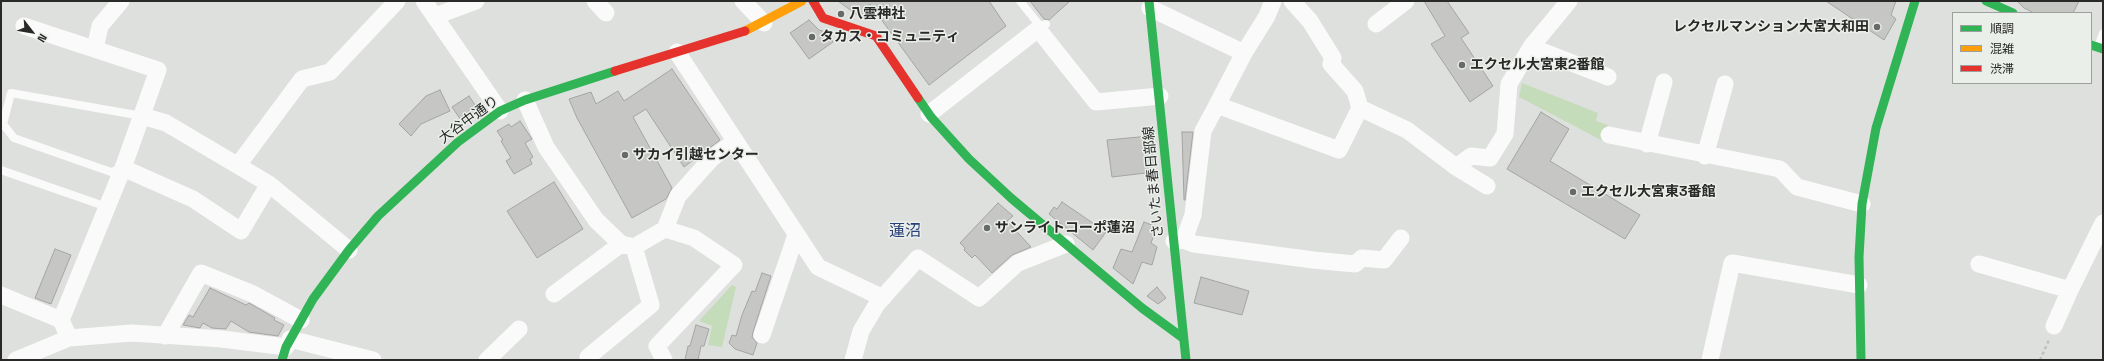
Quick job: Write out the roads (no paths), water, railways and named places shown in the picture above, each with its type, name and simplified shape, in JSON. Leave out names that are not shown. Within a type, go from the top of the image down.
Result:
[{"type":"street","points":[[95,49],[100,26],[121,1]]},
{"type":"street","points":[[238,165],[302,79],[330,72],[397,1]]},
{"type":"street","points":[[424,1],[500,111]]},
{"type":"street","points":[[435,16],[476,1]]},
{"type":"street","points":[[743,1],[764,23]]},
{"type":"street","name":"大谷中通り","points":[[286,349],[313,299],[349,250],[378,216],[458,142],[500,111],[525,100],[752,30],[802,1]]},
{"type":"street","points":[[813,1],[823,18],[876,36],[929,114],[969,159],[1011,198],[1142,308],[1183,338]]},
{"type":"street","points":[[1273,1],[1267,16],[1244,53],[1203,131],[1193,215],[1179,241],[1313,260],[1355,264],[1362,258],[1384,260],[1401,238]]},
{"type":"street","points":[[1217,105],[1339,150],[1360,108],[1355,91],[1331,64],[1333,58],[1310,20],[1292,1]]},
{"type":"street","points":[[1376,24],[1406,1]]},
{"type":"street","points":[[1861,360],[1859,257],[1862,204],[1876,128],[1915,1]]},
{"type":"street","points":[[1986,1],[2011,12]]},
{"type":"street","points":[[1456,167],[1471,156],[1490,158],[1505,134],[1509,84],[1531,46],[1566,2]]},
{"type":"street","points":[[1150,4],[1244,53]]},
{"type":"street","name":"さいたま春日部線","points":[[1150,4],[1160,96],[1179,241],[1183,338],[1186,360]]},
{"type":"street","points":[[24,26],[158,70],[123,168],[61,320]]},
{"type":"street","points":[[929,114],[1038,29],[1096,102],[1160,96]]},
{"type":"street","points":[[1531,46],[1608,77]]},
{"type":"street","points":[[677,52],[734,142],[818,267],[882,298]]},
{"type":"street","points":[[1647,144],[1664,82]]},
{"type":"street","points":[[1705,156],[1725,84]]},
{"type":"street","points":[[525,100],[546,147],[596,220],[627,245],[651,305],[588,356],[591,360]]},
{"type":"street","points":[[1360,108],[1407,130],[1456,167],[1487,186]]},
{"type":"street","points":[[142,116],[166,123],[269,184],[349,250]]},
{"type":"street","points":[[1608,135],[1705,156],[1780,169],[1797,187],[1862,204]]},
{"type":"street","points":[[665,229],[678,196],[711,159],[734,142]]},
{"type":"street","points":[[123,168],[193,200],[241,231],[269,184]]},
{"type":"street","points":[[2054,326],[2103,223]]},
{"type":"street","points":[[554,294],[627,245],[665,229],[694,238],[734,265],[657,346],[664,360]]},
{"type":"street","points":[[762,335],[796,235]]},
{"type":"street","points":[[853,360],[861,331],[882,298],[918,258],[979,298],[1018,263],[1066,244]]},
{"type":"street","points":[[1710,360],[1732,263],[1859,285]]},
{"type":"street","points":[[1979,264],[2070,290]]},
{"type":"street","points":[[165,336],[200,273],[252,294],[301,320]]},
{"type":"street","points":[[1,295],[61,320],[69,338]]},
{"type":"street","points":[[487,360],[519,329]]},
{"type":"street","points":[[16,360],[69,338],[132,334],[222,339],[373,360]]},
{"type":"lane","points":[[1020,1],[1040,26],[1046,24]]},
{"type":"lane","points":[[2097,48],[2103,33]]},
{"type":"lane","points":[[123,168],[111,172],[14,138],[3,124],[11,93],[142,116]]},
{"type":"lane","points":[[1,170],[107,207]]},
{"type":"place","name":"八雲神社","points":[[841,14]]},
{"type":"place","name":"レクセルマンション大宮大和田","points":[[1877,27]]},
{"type":"place","name":"タカス・コミュニティ","points":[[812,37]]},
{"type":"place","name":"エクセル大宮東2番館","points":[[1462,65]]},
{"type":"place","name":"サカイ引越センター","points":[[625,155]]},
{"type":"place","name":"エクセル大宮東3番館","points":[[1573,192]]},
{"type":"place","name":"サンライトコーポ蓮沼","points":[[987,228]]},
{"type":"district","name":"蓮沼","points":[[905,232]]}]
